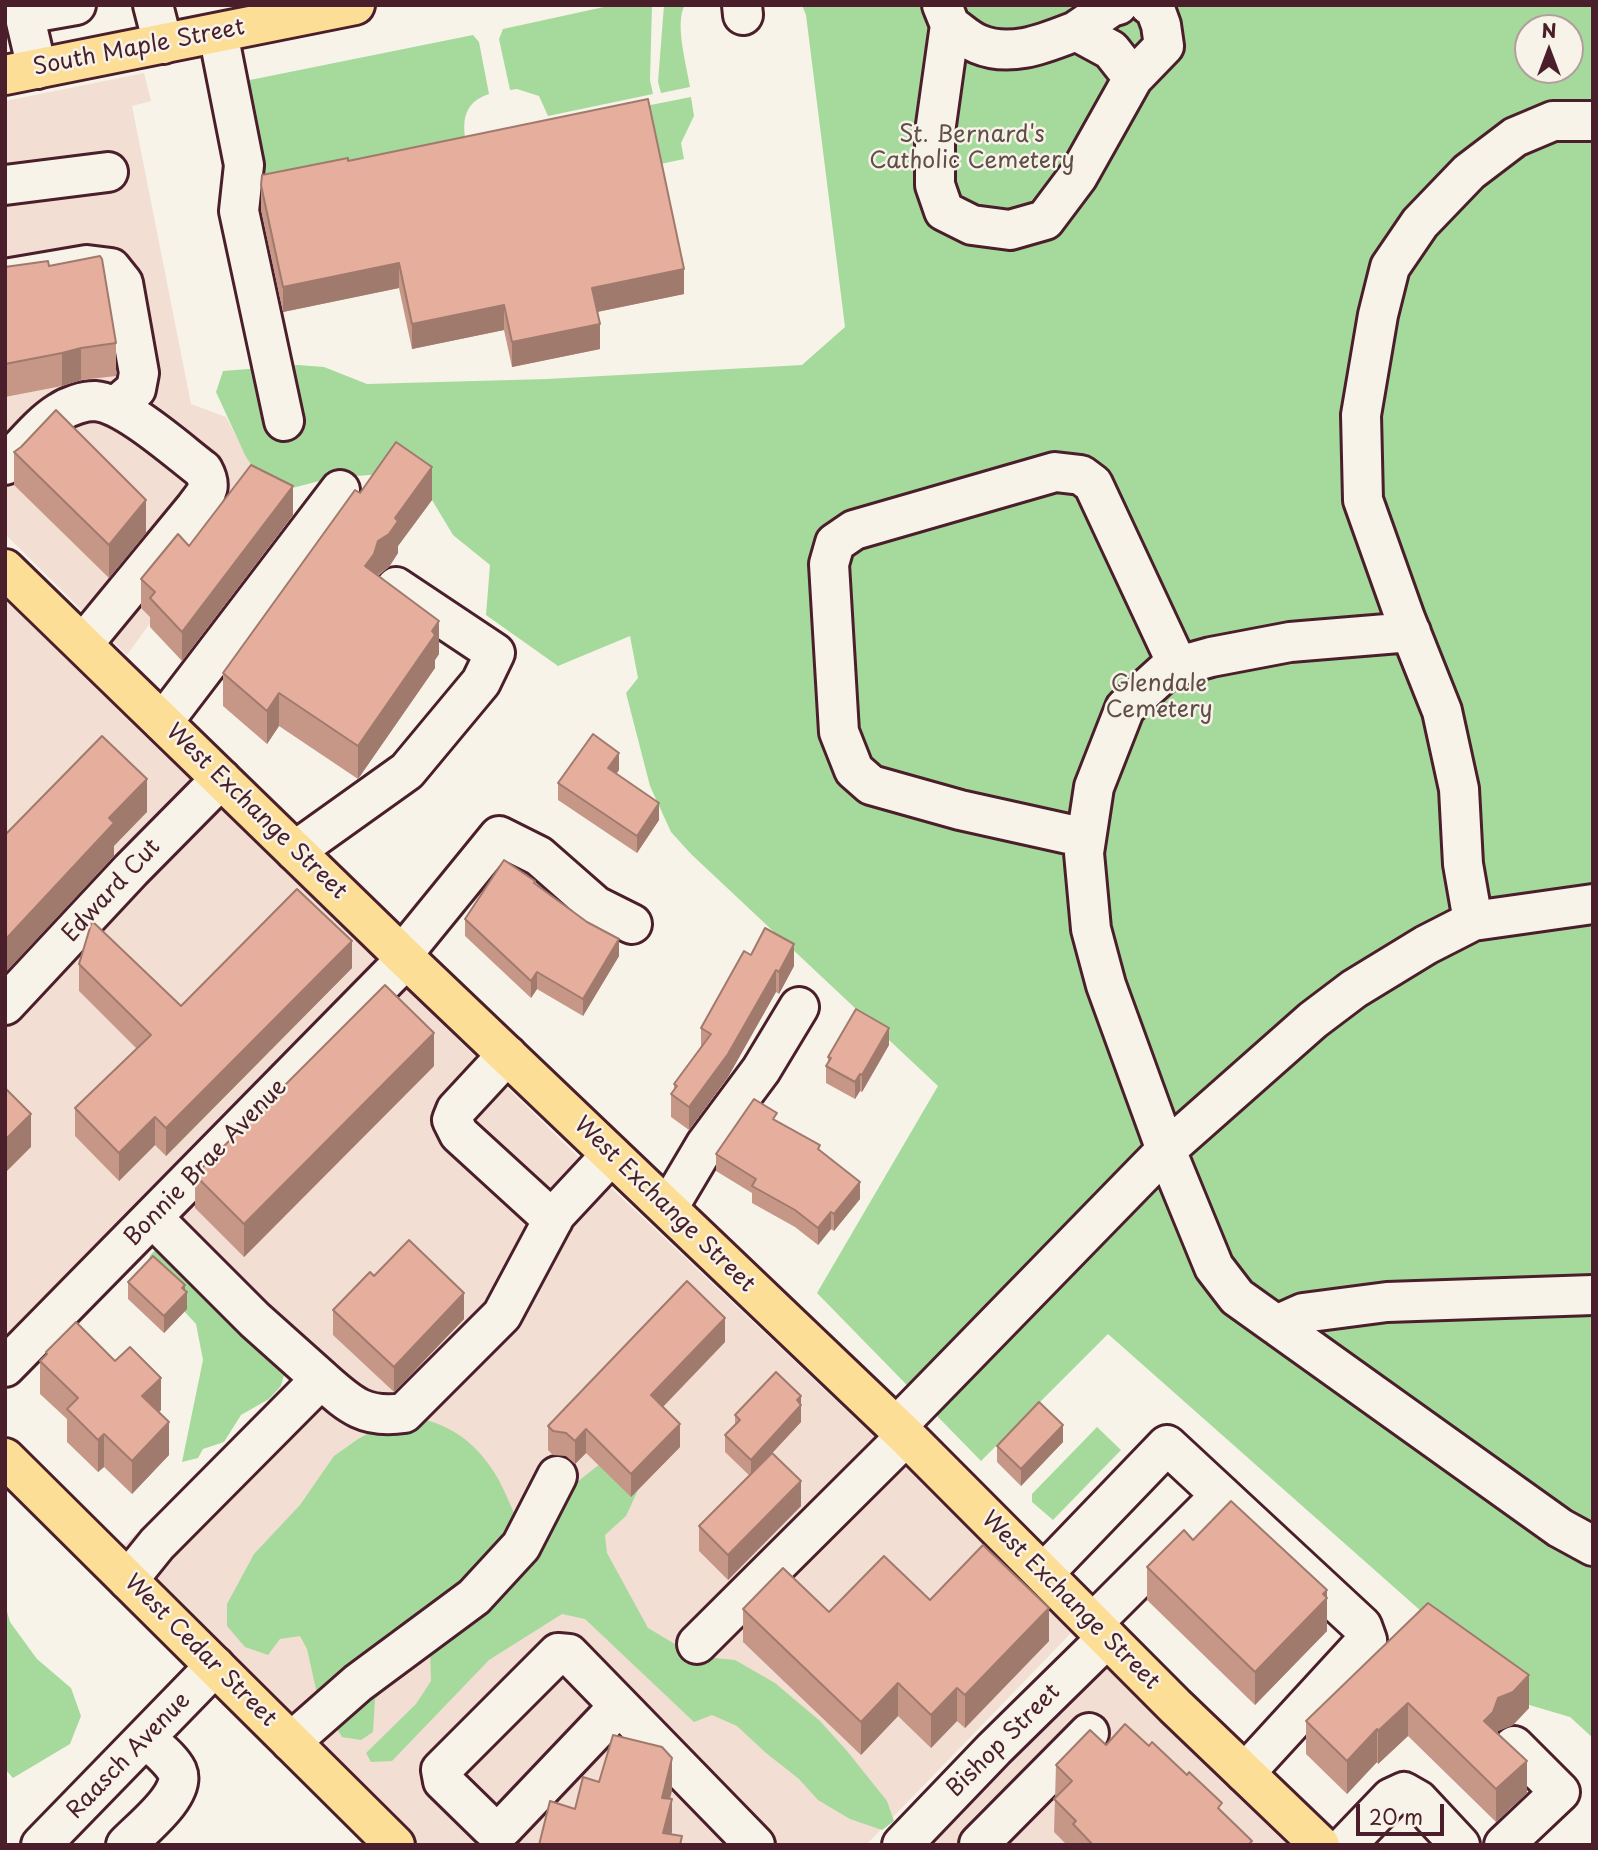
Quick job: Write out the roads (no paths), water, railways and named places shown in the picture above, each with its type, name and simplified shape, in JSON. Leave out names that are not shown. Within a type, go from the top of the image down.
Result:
[{"type":"main road","name":"South Maple Street","points":[[21,72],[355,5]]},
{"type":"main road","name":"West Exchange Street","points":[[5,569],[404,957],[901,1432],[1320,1845]]},
{"type":"main road","name":"West Cedar Street","points":[[8,1466],[128,1580],[395,1845]]},
{"type":"street","points":[[21,72],[24,10],[76,5]]},
{"type":"street","points":[[153,5],[163,44]]},
{"type":"street","points":[[946,15],[979,44],[1007,50],[1036,47],[1076,31],[1118,5]]},
{"type":"street","points":[[946,15],[935,132],[935,185],[944,211],[972,225],[1010,230],[1045,220],[1078,176],[1133,78],[1164,46],[1161,25],[1153,6],[1149,5]]},
{"type":"street","points":[[1076,31],[1111,50],[1133,78]]},
{"type":"street","points":[[218,33],[244,164],[239,211],[284,421]]},
{"type":"street","points":[[1473,921],[1463,864],[1459,789],[1442,711],[1363,500],[1362,415],[1378,315],[1390,267],[1420,223],[1469,172],[1515,137],[1553,121],[1593,121]]},
{"type":"street","points":[[5,185],[108,172]]},
{"type":"street","points":[[5,279],[87,265],[111,268],[123,283],[139,373],[136,389],[116,406]]},
{"type":"street","points":[[5,465],[62,410],[94,401],[116,406],[203,470],[209,480],[207,492],[83,644]]},
{"type":"street","points":[[1086,838],[960,810],[871,785],[854,770],[839,732],[829,564],[835,543],[854,530],[1055,472],[1081,475],[1093,484],[1178,666]]},
{"type":"street","points":[[163,723],[340,490]]},
{"type":"street","points":[[295,851],[407,771],[481,682],[495,653],[396,587]]},
{"type":"street","points":[[1411,632],[1290,642],[1211,657],[1168,669],[1125,708],[1094,787],[1086,838],[1084,853],[1094,940],[1106,985],[1166,1150],[1214,1267],[1237,1297],[1560,1528],[1593,1546]]},
{"type":"street","name":"Edward Cut","points":[[5,1006],[131,870],[221,779]]},
{"type":"street","name":"Bonnie Brae Avenue","points":[[5,1367],[153,1218],[404,957],[499,836],[539,856],[596,906],[632,924]]},
{"type":"street","points":[[697,1644],[1166,1150],[1312,1020],[1354,989],[1426,945],[1473,921],[1593,904]]},
{"type":"street","points":[[668,1208],[706,1144],[761,1070],[799,1007]]},
{"type":"street","points":[[507,1055],[456,1110],[452,1120],[458,1134],[553,1220]]},
{"type":"street","points":[[153,1218],[256,1320],[349,1404],[367,1413],[404,1413],[502,1315],[553,1220],[611,1154]]},
{"type":"street","points":[[1276,1325],[1303,1313],[1387,1302],[1593,1295]]},
{"type":"street","points":[[128,1580],[157,1544],[321,1379]]},
{"type":"street","points":[[1044,1573],[1167,1445],[1362,1626],[1367,1640],[1245,1773]]},
{"type":"street","points":[[291,1742],[358,1683],[474,1597],[521,1546],[557,1476]]},
{"type":"street","name":"Bishop Street","points":[[902,1845],[1221,1494]]},
{"type":"street","points":[[619,1706],[503,1828],[490,1827],[443,1781],[441,1770],[558,1653],[569,1654],[755,1845]]},
{"type":"street","name":"Raasch Avenue","points":[[41,1845],[215,1667]]},
{"type":"street","points":[[939,1807],[979,1844],[1089,1732]]},
{"type":"street","points":[[126,1845],[175,1795],[179,1783],[177,1771],[147,1739]]},
{"type":"street","points":[[1504,1845],[1560,1792],[1514,1746]]},
{"type":"street","points":[[1346,1845],[1391,1798],[1404,1792],[1418,1800],[1460,1845]]},
{"type":"park label","name":"St. Bernard's Catholic Cemetery","points":[[972,149]]},
{"type":"park label","name":"Glendale Cemetery","points":[[1159,698]]}]
